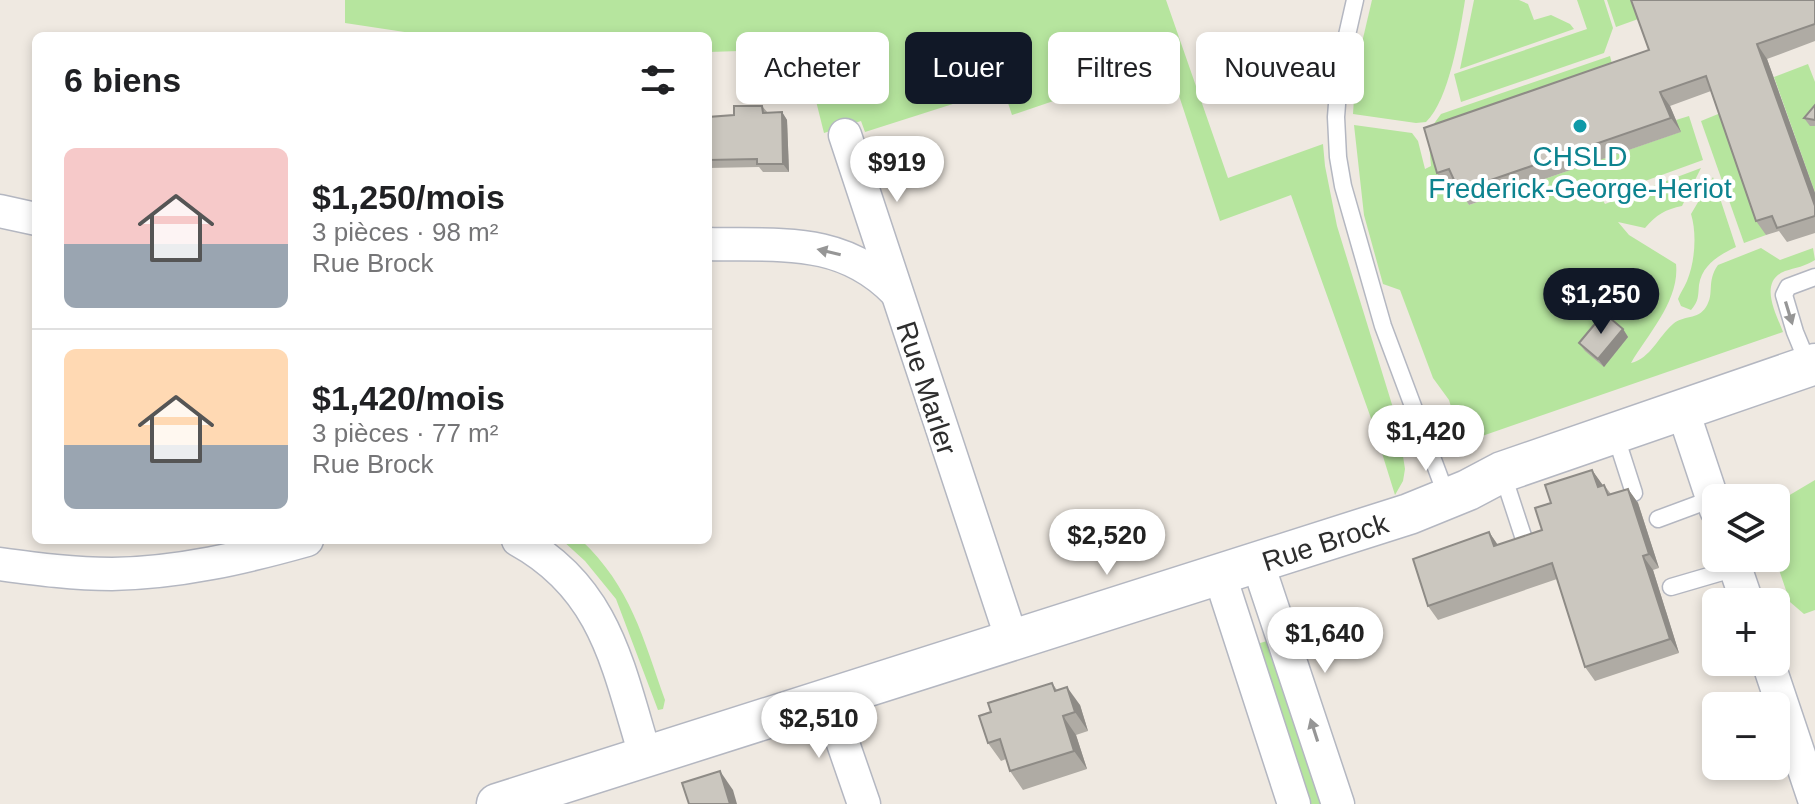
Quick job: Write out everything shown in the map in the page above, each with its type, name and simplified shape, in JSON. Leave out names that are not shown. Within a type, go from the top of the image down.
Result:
[{"type":"street","name":"Rue Marler","points":[[845,135],[1012,640]]},
{"type":"street","points":[[0,211],[32,218]]},
{"type":"street","points":[[712,244],[801,247],[832,252],[861,263],[877,273],[895,291]]},
{"type":"street","name":"Rue Brock","points":[[497,804],[827,697],[1258,564],[1447,499],[1502,472],[1812,365]]},
{"type":"street","points":[[1683,411],[1707,484]]},
{"type":"street","points":[[0,564],[67,572],[148,572],[227,560],[291,544]]},
{"type":"street","points":[[524,544],[572,580],[591,605],[608,641],[646,758]]},
{"type":"street","points":[[1258,564],[1338,804]]},
{"type":"street","points":[[1220,576],[1294,804]]},
{"type":"street","points":[[1773,676],[1815,802]]},
{"type":"street","points":[[827,697],[864,804]]},
{"type":"lane","points":[[1355,0],[1340,66],[1336,117],[1343,186],[1383,326],[1447,499]]},
{"type":"lane","points":[[1812,365],[1786,307],[1784,295],[1788,287],[1815,277]]},
{"type":"lane","points":[[1615,434],[1634,493]]},
{"type":"lane","points":[[1502,472],[1523,536]]},
{"type":"lane","points":[[1658,519],[1702,507]]},
{"type":"lane","points":[[1671,587],[1710,572]]},
{"type":"green space","points":[[345,0],[1166,0],[1177,32],[1048,32],[1048,103],[1012,115],[1008,104],[1032,104],[1032,32],[905,32],[905,104],[953,104],[865,132],[861,121],[824,133],[817,104],[889,104],[889,32],[736,32],[736,51],[712,52],[712,32],[405,32],[345,23]]},
{"type":"green space","points":[[1372,0],[1465,0],[1447,82],[1434,112],[1426,122],[1353,114],[1354,104],[1364,104],[1364,34]]},
{"type":"green space","points":[[1474,0],[1519,0],[1528,4],[1534,20],[1551,15],[1574,29],[1460,69]]},
{"type":"green space","points":[[1577,0],[1604,0],[1613,28],[1604,53],[1461,102],[1454,74],[1587,29]]},
{"type":"green space","points":[[1607,0],[1635,0],[1641,18],[1616,27]]},
{"type":"green space","points":[[1180,40],[1196,86],[1196,104],[1202,104],[1228,178],[1323,144],[1337,226],[1398,424],[1405,469],[1403,481],[1395,495],[1372,421],[1291,195],[1220,221],[1180,99]]},
{"type":"green space","points":[[1610,56],[1616,79],[1459,183],[1469,205],[1680,132],[1676,120],[1689,116],[1703,160],[1601,197],[1605,204],[1701,168],[1682,206],[1662,213],[1645,228],[1618,222],[1629,235],[1676,264],[1676,277],[1668,303],[1631,363],[1649,352],[1673,324],[1703,311],[1709,302],[1712,277],[1718,265],[1761,248],[1780,260],[1813,248],[1815,260],[1785,271],[1772,282],[1771,298],[1783,332],[1462,443],[1449,400],[1433,378],[1400,290],[1383,284],[1364,215],[1354,125],[1412,133],[1418,141],[1425,169],[1431,166],[1428,132],[1441,114]]},
{"type":"green space","points":[[1808,64],[1815,82],[1815,193],[1774,77]]},
{"type":"green space","points":[[1723,112],[1766,235],[1744,243],[1701,121]]},
{"type":"green space","points":[[1713,177],[1736,247],[1708,266],[1691,310],[1681,306],[1678,299],[1690,273],[1693,256],[1691,214]]},
{"type":"green space","points":[[1815,480],[1815,610],[1804,614],[1790,602],[1790,588],[1785,588],[1780,572],[1790,572],[1790,495]]},
{"type":"green space","points":[[566,544],[585,544],[624,595],[634,614],[665,700],[663,709],[658,710],[616,599],[585,561]]},
{"type":"green space","points":[[1271,640],[1326,804],[1308,804],[1259,652],[1260,643]]},
{"type":"building","name":"CHSLD Frederick-George-Heriot","points":[[1631,0],[1815,0],[1815,24],[1757,44],[1815,206],[1815,216],[1777,228],[1772,216],[1756,221],[1706,76],[1660,92],[1671,118],[1459,191],[1449,169],[1437,173],[1424,128],[1649,50]]},
{"type":"building","points":[[1815,105],[1815,120],[1804,118]]},
{"type":"building","points":[[734,106],[762,106],[763,113],[782,112],[783,164],[757,164],[757,159],[712,160],[712,117],[734,115]]},
{"type":"building","points":[[1604,313],[1623,329],[1598,359],[1579,343]]},
{"type":"building","points":[[1592,470],[1598,487],[1604,485],[1608,495],[1628,489],[1649,554],[1643,556],[1670,639],[1585,667],[1552,563],[1428,606],[1413,559],[1489,532],[1494,546],[1542,530],[1535,508],[1551,503],[1545,485]]},
{"type":"building","points":[[1052,683],[1055,691],[1067,687],[1075,712],[1063,716],[1074,751],[1010,771],[1000,739],[988,743],[979,716],[991,712],[988,703]]},
{"type":"building","points":[[720,771],[730,804],[689,804],[682,783]]},
{"type":"place","name":"CHSLD Frederick-George-Heriot","points":[[1580,126]]}]
